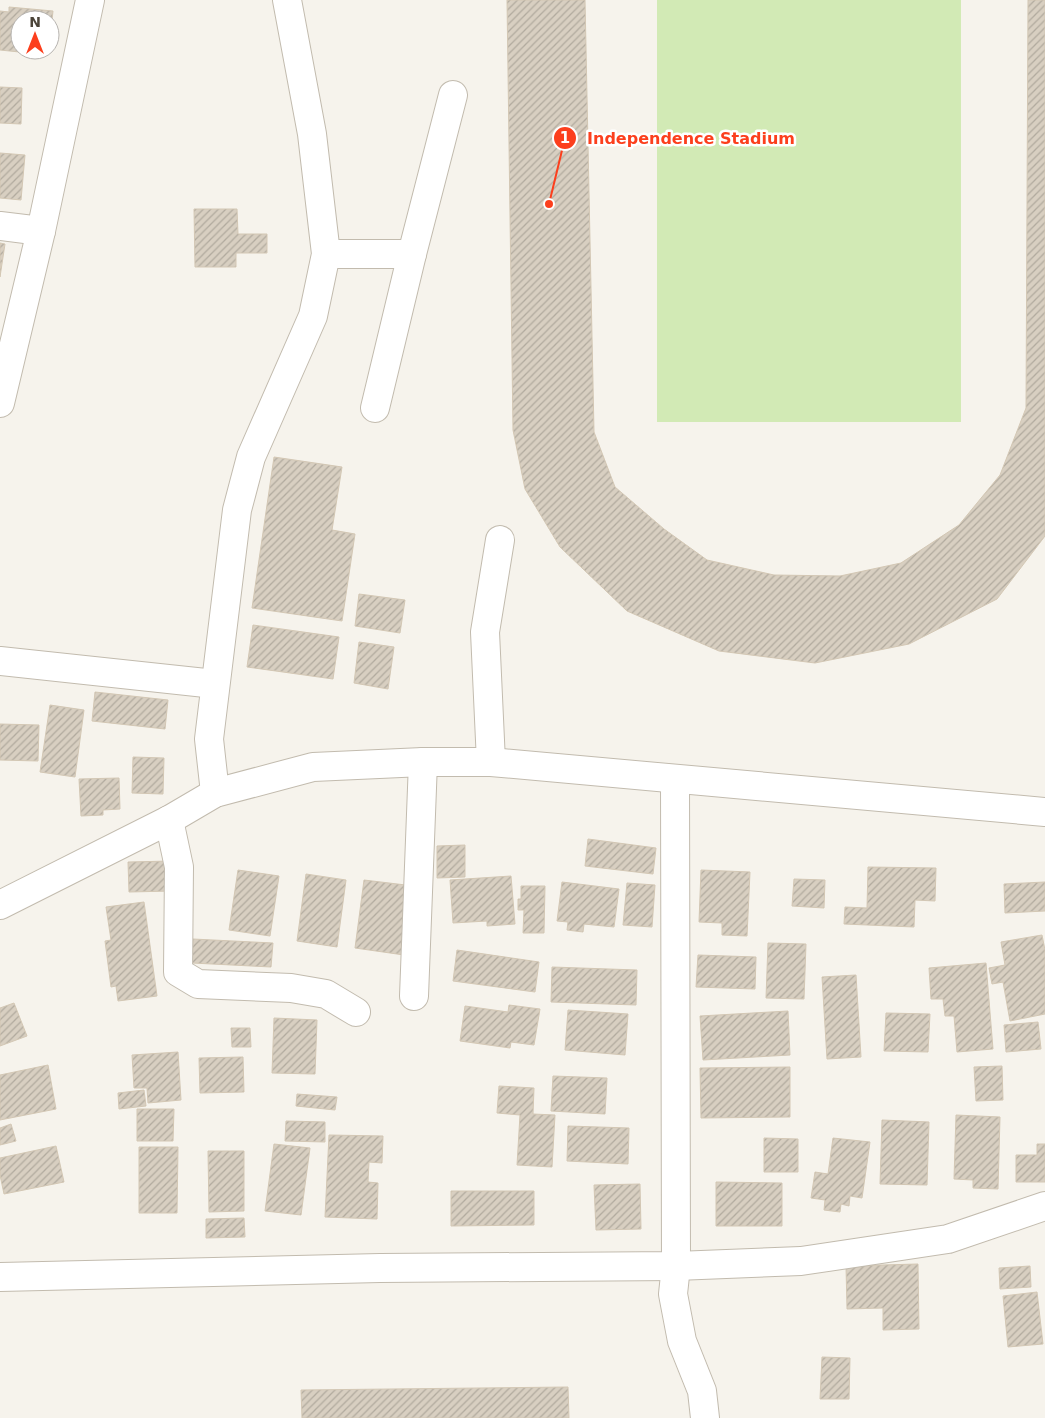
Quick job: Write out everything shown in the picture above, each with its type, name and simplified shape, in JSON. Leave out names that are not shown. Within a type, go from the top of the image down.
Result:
[{"type":"street","points":[[0,403],[41,231],[90,0]]},
{"type":"street","points":[[215,793],[209,739],[237,510],[251,457],[313,316],[326,254],[312,134],[287,0]]},
{"type":"street","points":[[375,408],[452,95]]},
{"type":"street","points":[[0,226],[41,231]]},
{"type":"street","points":[[326,254],[412,254]]},
{"type":"street","points":[[491,762],[485,632],[500,540]]},
{"type":"street","points":[[0,662],[215,684]]},
{"type":"street","points":[[414,996],[423,762]]},
{"type":"street","points":[[0,905],[169,820],[215,793],[313,767],[423,762],[491,762],[1045,812]]},
{"type":"street","points":[[675,779],[676,1266],[673,1294],[682,1341],[702,1392],[705,1418]]},
{"type":"street","points":[[169,820],[179,867],[178,972],[198,984],[290,988],[326,994],[356,1012]]},
{"type":"street","points":[[0,1277],[380,1268],[676,1266],[801,1260],[948,1239],[1045,1206]]},
{"type":"green space","points":[[657,0],[961,0],[961,422],[657,422]]},
{"type":"building","points":[[507,0],[585,0],[594,432],[615,487],[664,529],[707,560],[774,575],[840,576],[901,563],[959,525],[1000,475],[1026,408],[1028,0],[1045,0],[1045,536],[997,599],[909,644],[815,663],[719,651],[627,611],[560,547],[525,489],[513,430]]},
{"type":"building","points":[[9,7],[42,10],[10,10],[10,51],[0,50],[0,11],[9,12]]},
{"type":"building","points":[[0,87],[22,88],[21,124],[0,123]]},
{"type":"building","points":[[0,153],[25,155],[21,200],[0,198]]},
{"type":"building","points":[[194,209],[237,209],[238,234],[267,234],[267,253],[236,253],[236,267],[195,267]]},
{"type":"building","points":[[0,243],[5,244],[0,277]]},
{"type":"building","points":[[274,457],[342,467],[332,530],[355,534],[342,621],[252,608]]},
{"type":"building","points":[[359,594],[405,600],[400,633],[355,626]]},
{"type":"building","points":[[253,625],[339,637],[333,679],[247,667]]},
{"type":"building","points":[[359,642],[394,647],[388,689],[354,683]]},
{"type":"building","points":[[95,692],[168,700],[165,729],[92,721]]},
{"type":"building","points":[[50,705],[84,710],[75,777],[40,772]]},
{"type":"building","points":[[0,724],[39,725],[38,761],[0,760]]},
{"type":"building","points":[[133,757],[164,758],[163,794],[132,793]]},
{"type":"building","points":[[119,778],[120,809],[103,810],[103,815],[81,816],[79,779]]},
{"type":"building","points":[[588,839],[656,848],[653,874],[585,866]]},
{"type":"building","points":[[465,845],[465,877],[437,878],[437,846]]},
{"type":"building","points":[[171,861],[172,891],[129,892],[128,862]]},
{"type":"building","points":[[868,867],[936,868],[935,901],[915,900],[914,927],[844,924],[845,907],[867,908]]},
{"type":"building","points":[[238,870],[279,876],[270,936],[229,930]]},
{"type":"building","points":[[701,870],[750,872],[747,936],[722,935],[722,923],[699,922]]},
{"type":"building","points":[[306,874],[346,880],[337,947],[297,941]]},
{"type":"building","points":[[511,876],[515,924],[487,926],[487,921],[453,923],[450,880]]},
{"type":"building","points":[[794,879],[825,880],[824,908],[792,906]]},
{"type":"building","points":[[364,880],[414,886],[404,955],[355,948]]},
{"type":"building","points":[[562,882],[619,889],[614,927],[584,924],[583,932],[567,930],[568,922],[557,921]]},
{"type":"building","points":[[1045,882],[1045,911],[1005,913],[1004,884]]},
{"type":"building","points":[[627,883],[655,885],[652,927],[623,925]]},
{"type":"building","points":[[521,886],[545,886],[544,933],[523,933],[524,910],[518,910],[518,899],[521,899]]},
{"type":"building","points":[[144,902],[157,996],[118,1001],[116,986],[111,987],[105,941],[111,940],[106,907]]},
{"type":"building","points":[[1042,935],[1045,950],[1045,1014],[1010,1021],[1003,982],[992,984],[989,968],[1005,965],[1001,942]]},
{"type":"building","points":[[193,939],[273,943],[271,967],[192,963]]},
{"type":"building","points":[[768,943],[806,944],[804,999],[766,998]]},
{"type":"building","points":[[457,950],[539,962],[535,992],[453,981]]},
{"type":"building","points":[[698,955],[756,957],[755,989],[696,987]]},
{"type":"building","points":[[986,963],[993,1049],[957,1052],[954,1016],[945,1016],[943,999],[931,999],[929,968]]},
{"type":"building","points":[[552,967],[637,970],[636,1005],[551,1002]]},
{"type":"building","points":[[856,975],[861,1057],[827,1059],[822,977]]},
{"type":"building","points":[[14,1003],[27,1036],[0,1046],[0,1008]]},
{"type":"building","points":[[509,1005],[540,1009],[534,1045],[511,1042],[510,1048],[460,1041],[465,1006],[508,1012]]},
{"type":"building","points":[[568,1010],[628,1014],[625,1055],[565,1050]]},
{"type":"building","points":[[788,1011],[790,1055],[703,1060],[700,1016]]},
{"type":"building","points":[[886,1013],[930,1014],[928,1052],[884,1051]]},
{"type":"building","points":[[274,1018],[317,1020],[315,1074],[272,1073]]},
{"type":"building","points":[[1038,1022],[1041,1049],[1006,1052],[1004,1025]]},
{"type":"building","points":[[231,1028],[250,1028],[251,1047],[232,1047]]},
{"type":"building","points":[[178,1052],[181,1100],[148,1103],[147,1088],[134,1088],[132,1055]]},
{"type":"building","points":[[243,1057],[244,1092],[200,1093],[199,1058]]},
{"type":"building","points":[[48,1065],[56,1109],[0,1120],[0,1075]]},
{"type":"building","points":[[1002,1066],[1003,1100],[976,1101],[974,1067]]},
{"type":"building","points":[[790,1067],[790,1117],[701,1118],[700,1068]]},
{"type":"building","points":[[553,1076],[607,1078],[605,1114],[551,1111]]},
{"type":"building","points":[[499,1086],[534,1088],[533,1114],[555,1115],[552,1167],[517,1165],[520,1115],[497,1113]]},
{"type":"building","points":[[144,1090],[146,1106],[119,1109],[118,1093]]},
{"type":"building","points":[[297,1094],[337,1097],[335,1110],[296,1106]]},
{"type":"building","points":[[137,1109],[174,1109],[173,1141],[137,1141]]},
{"type":"building","points":[[956,1115],[1000,1117],[998,1189],[973,1188],[973,1180],[954,1179]]},
{"type":"building","points":[[882,1120],[929,1122],[927,1185],[880,1184]]},
{"type":"building","points":[[286,1121],[325,1122],[325,1142],[285,1141]]},
{"type":"building","points":[[11,1124],[16,1141],[0,1145],[0,1128]]},
{"type":"building","points":[[568,1126],[629,1128],[628,1164],[567,1161]]},
{"type":"building","points":[[329,1135],[383,1136],[382,1163],[369,1162],[368,1182],[378,1183],[377,1219],[325,1217]]},
{"type":"building","points":[[764,1138],[798,1139],[798,1172],[764,1172]]},
{"type":"building","points":[[833,1138],[870,1142],[862,1198],[850,1196],[849,1206],[841,1204],[840,1212],[824,1210],[825,1200],[811,1198],[815,1172],[828,1174]]},
{"type":"building","points":[[274,1144],[310,1148],[301,1215],[265,1211]]},
{"type":"building","points":[[1037,1144],[1045,1144],[1045,1182],[1016,1182],[1016,1155],[1037,1155]]},
{"type":"building","points":[[56,1146],[64,1182],[4,1194],[0,1175],[0,1158]]},
{"type":"building","points":[[139,1147],[178,1147],[177,1213],[139,1213]]},
{"type":"building","points":[[208,1151],[244,1151],[244,1211],[209,1212]]},
{"type":"building","points":[[716,1182],[782,1183],[782,1226],[716,1226]]},
{"type":"building","points":[[640,1184],[641,1229],[596,1230],[594,1185]]},
{"type":"building","points":[[451,1191],[534,1191],[534,1225],[451,1226]]},
{"type":"building","points":[[244,1218],[245,1237],[206,1238],[206,1219]]},
{"type":"building","points":[[918,1264],[919,1329],[883,1330],[883,1308],[847,1309],[846,1266]]},
{"type":"building","points":[[1030,1266],[1031,1287],[1000,1289],[999,1268]]},
{"type":"building","points":[[1037,1292],[1043,1344],[1008,1347],[1003,1296]]},
{"type":"building","points":[[822,1357],[850,1358],[849,1399],[820,1399]]},
{"type":"building","points":[[568,1387],[569,1418],[302,1418],[301,1390]]},
{"type":"place","name":"Independence Stadium","points":[[549,204]]}]
